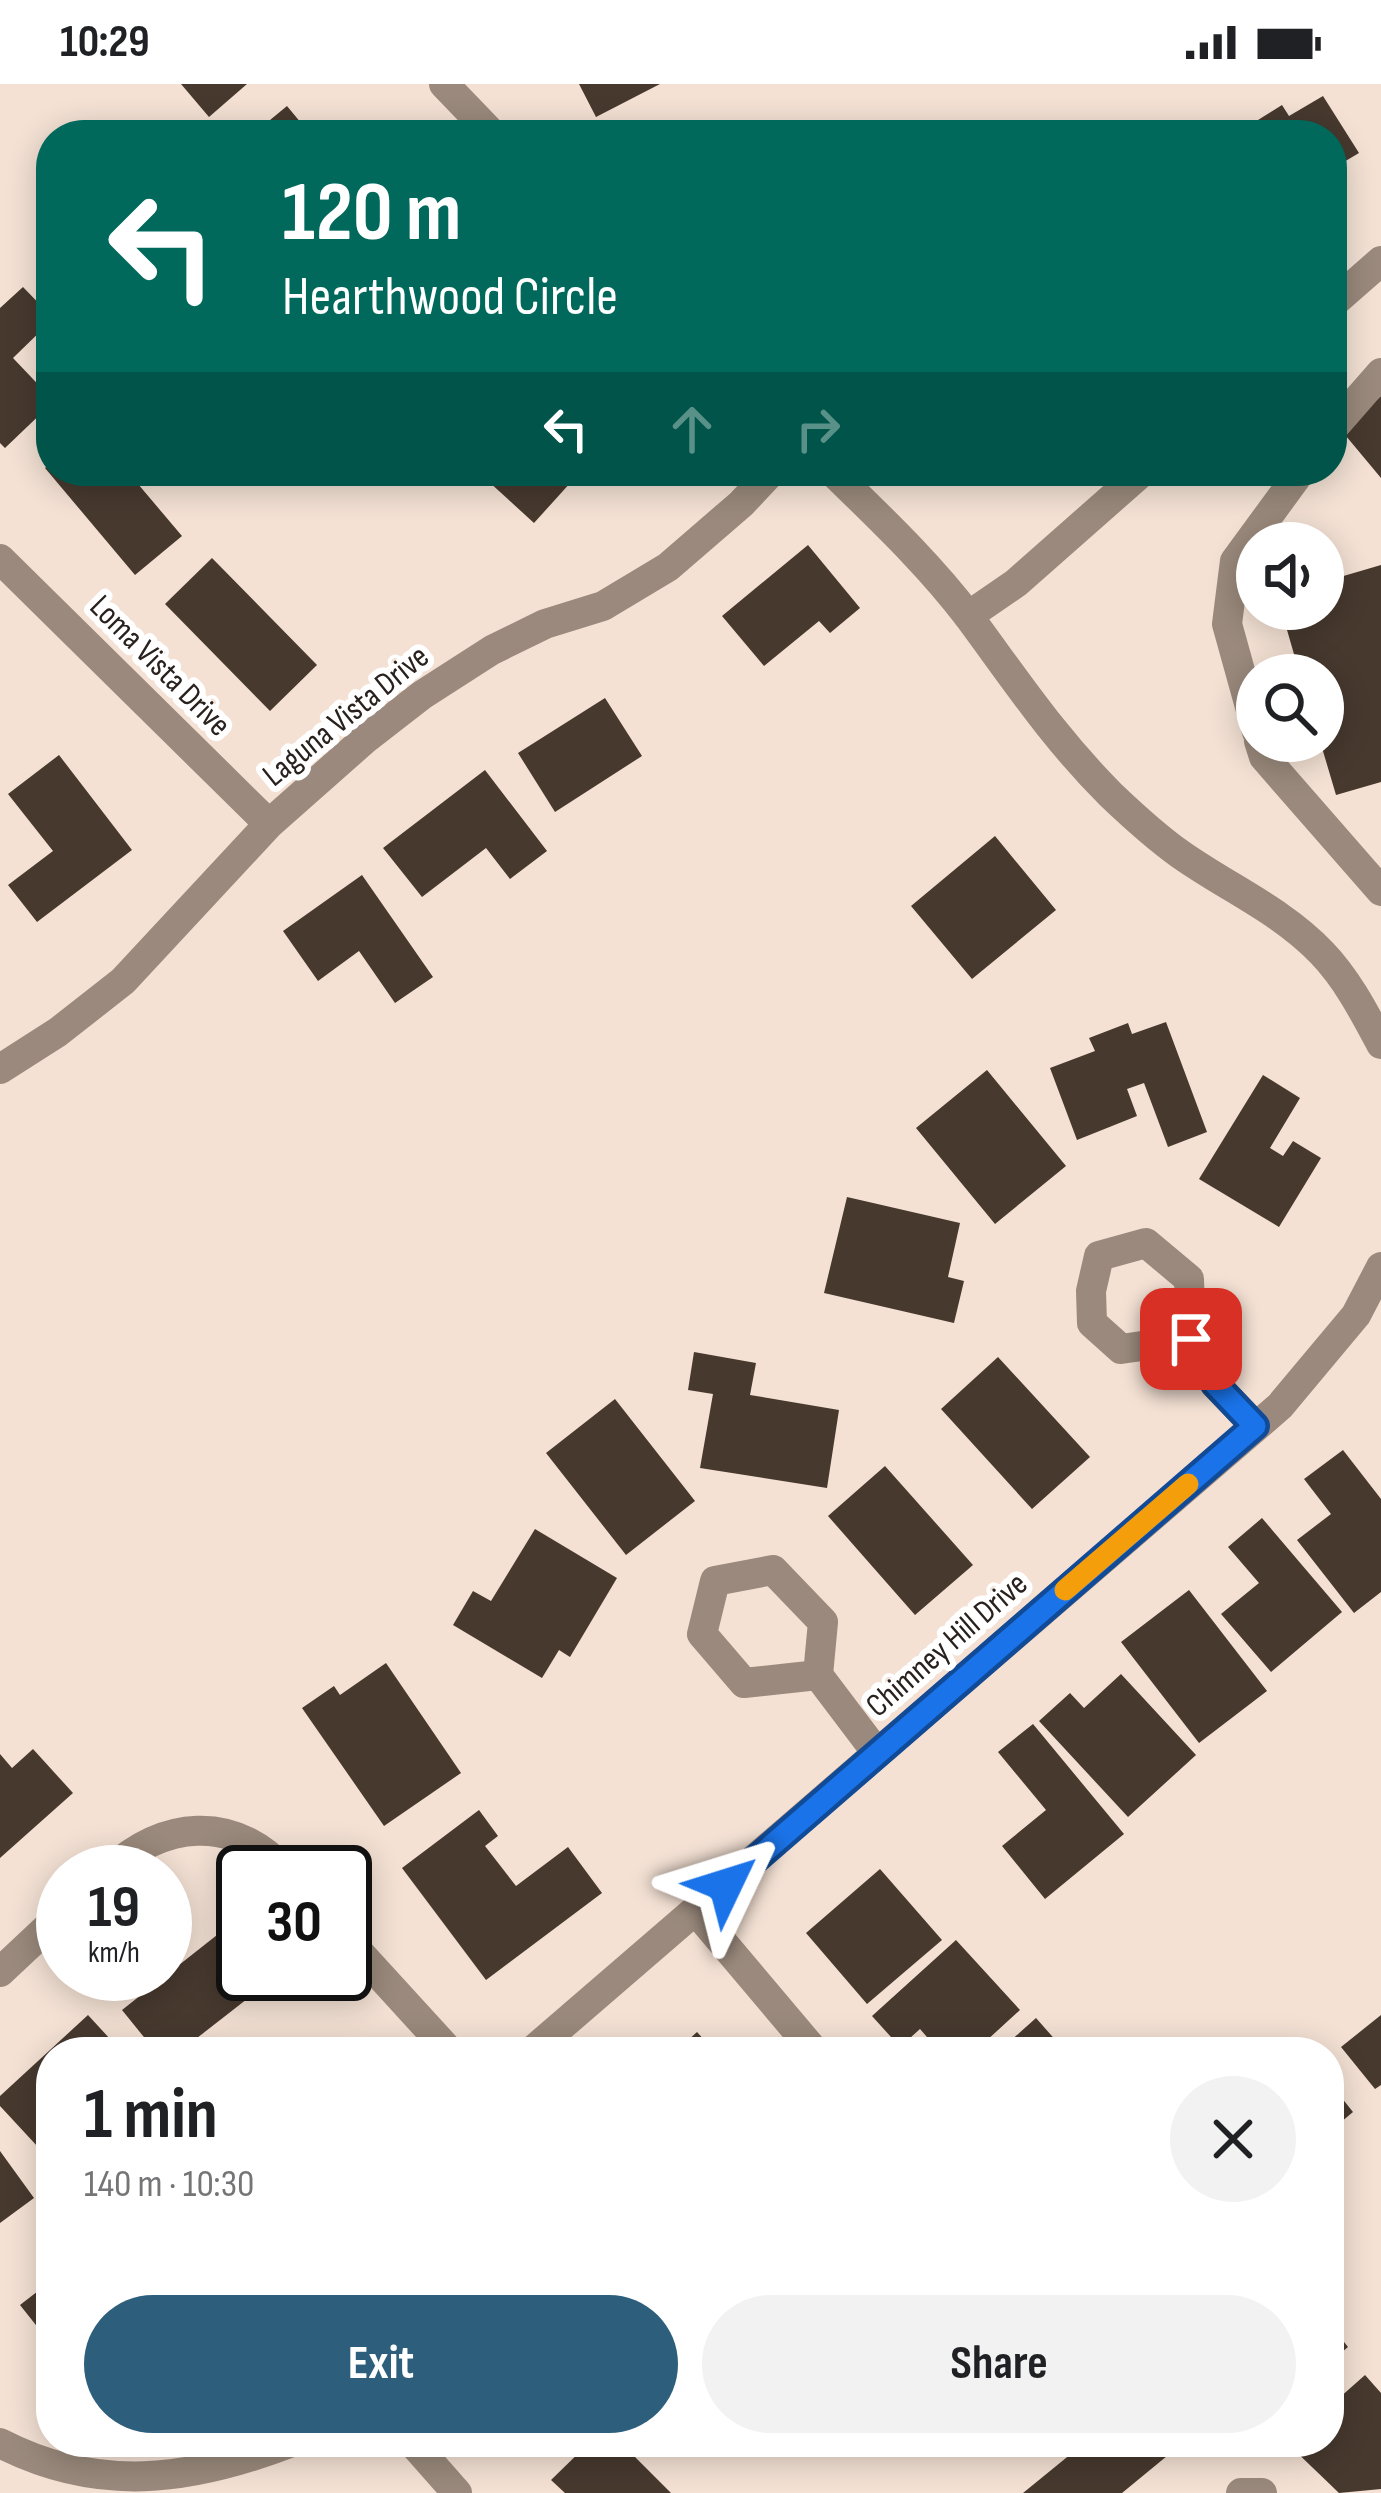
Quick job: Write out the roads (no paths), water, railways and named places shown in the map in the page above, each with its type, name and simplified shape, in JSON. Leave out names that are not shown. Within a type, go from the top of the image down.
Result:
[{"type":"street","points":[[444,84],[479,120]]},
{"type":"street","points":[[1347,291],[1381,261]]},
{"type":"street","points":[[1347,412],[1381,374]]},
{"type":"street","name":"Laguna Vista Drive","points":[[0,1069],[58,1033],[122,982],[269,824],[378,729],[492,650],[545,624],[603,606],[668,567],[758,486]]},
{"type":"street","points":[[847,486],[905,542],[968,616],[1055,736],[1114,798],[1180,854],[1258,900],[1324,954],[1353,992],[1381,1044]]},
{"type":"street","points":[[968,616],[1016,583],[1126,486]]},
{"type":"street","points":[[1236,656],[1227,624],[1234,561],[1290,486]]},
{"type":"street","name":"Loma Vista Drive","points":[[0,559],[269,824]]},
{"type":"street","points":[[1268,762],[1381,891]]},
{"type":"street","name":"Chimney Hill Drive","points":[[549,2037],[1255,1426],[1323,1359],[1356,1315],[1381,1267]]},
{"type":"street","points":[[1191,1339],[1215,1384],[1255,1426]]},
{"type":"street","points":[[818,1675],[744,1683],[701,1634],[715,1581],[773,1570],[823,1622],[818,1675],[877,1753]]},
{"type":"street","points":[[144,1845],[183,1831],[230,1835],[253,1845]]},
{"type":"street","points":[[696,1911],[801,2037]]},
{"type":"street","points":[[0,1972],[36,1938]]},
{"type":"street","points":[[372,1967],[436,2037]]},
{"type":"street","points":[[0,2443],[38,2470],[76,2486],[112,2492],[153,2493],[251,2457]]},
{"type":"street","points":[[426,2457],[458,2493]]},
{"type":"street","points":[[1241,2493],[1262,2493]]}]
